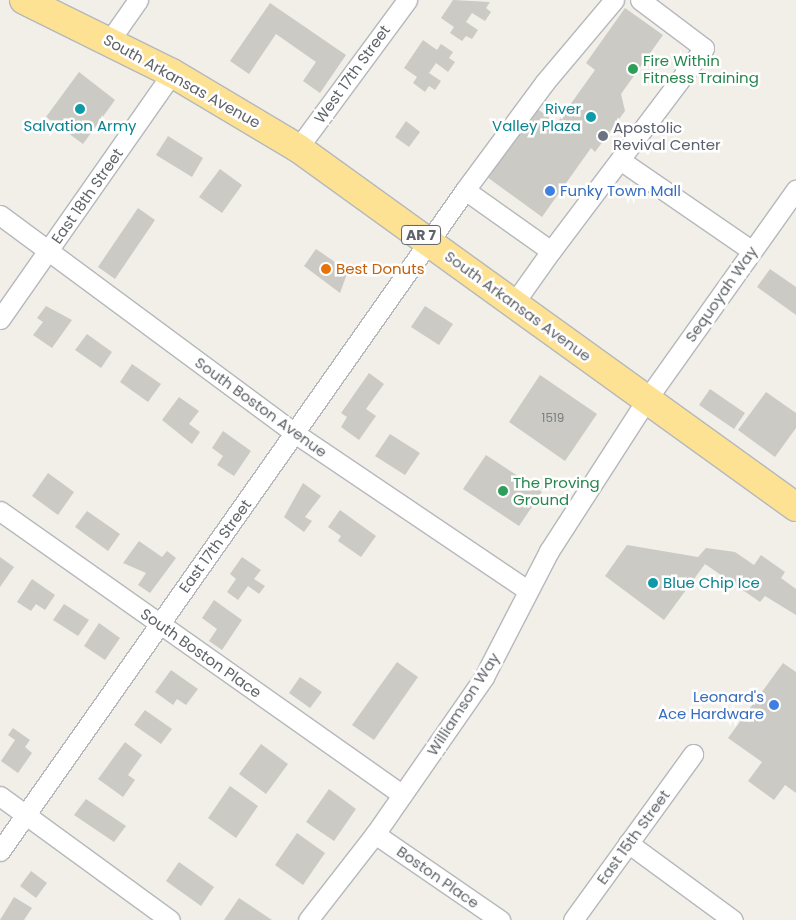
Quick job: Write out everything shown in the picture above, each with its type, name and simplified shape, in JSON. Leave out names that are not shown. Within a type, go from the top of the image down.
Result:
[{"type":"highway","name":"South Arkansas Avenue","points":[[24,0],[110,40],[172,72],[298,148],[796,506]]},
{"type":"street","points":[[110,40],[138,0]]},
{"type":"street","name":"West 17th Street","points":[[298,148],[407,0]]},
{"type":"street","name":"East 17th Street","points":[[0,851],[159,623],[432,243],[465,190],[545,82],[614,0]]},
{"type":"street","points":[[514,303],[704,48],[640,0]]},
{"type":"street","name":"East 18th Street","points":[[0,319],[50,250],[172,72]]},
{"type":"street","points":[[620,160],[751,250]]},
{"type":"street","name":"Sequoyah Way","points":[[647,399],[796,189]]},
{"type":"street","points":[[465,190],[551,252]]},
{"type":"street","name":"South Boston Avenue","points":[[0,215],[50,250],[296,434],[526,590]]},
{"type":"street","name":"Williamson Way","points":[[308,920],[375,834],[484,677],[526,590],[647,399]]},
{"type":"street","name":"South Boston Place","points":[[0,512],[402,795]]},
{"type":"street","name":"East 15th Street","points":[[573,920],[694,754]]},
{"type":"street","points":[[0,796],[170,920]]},
{"type":"street","name":"Boston Place","points":[[375,834],[500,920]]},
{"type":"street","points":[[628,843],[733,920]]},
{"type":"building","points":[[453,0],[490,2],[486,8],[491,12],[485,21],[472,13],[466,22],[478,30],[472,39],[466,36],[462,41],[450,33],[454,27],[441,18]]},
{"type":"building","points":[[270,3],[346,55],[320,93],[303,81],[316,62],[276,34],[249,74],[230,61]]},
{"type":"building","name":"River Valley Plaza","points":[[625,8],[663,35],[621,94],[625,111],[595,152],[591,148],[542,217],[487,177],[536,108],[557,123],[595,70],[586,63]]},
{"type":"building","points":[[423,40],[437,50],[441,44],[453,52],[449,58],[455,62],[448,72],[436,63],[429,73],[441,81],[435,90],[429,86],[425,92],[413,83],[417,77],[404,68]]},
{"type":"building","name":"Salvation Army","points":[[79,72],[115,100],[83,144],[46,117]]},
{"type":"building","points":[[406,121],[420,132],[409,147],[395,137]]},
{"type":"building","points":[[168,136],[203,158],[192,177],[156,155]]},
{"type":"building","points":[[220,169],[242,185],[222,213],[199,197]]},
{"type":"building","points":[[138,208],[155,220],[115,279],[98,267]]},
{"type":"building","name":"Best Donuts","points":[[316,249],[348,271],[340,293],[304,266]]},
{"type":"building","points":[[770,269],[796,287],[796,315],[757,287]]},
{"type":"building","points":[[46,306],[72,320],[52,348],[33,335],[43,322],[37,318]]},
{"type":"building","points":[[425,306],[453,324],[439,345],[411,327]]},
{"type":"building","points":[[87,334],[112,352],[101,368],[75,350]]},
{"type":"building","points":[[132,364],[161,384],[148,402],[120,382]]},
{"type":"building","points":[[369,373],[384,384],[366,409],[376,416],[359,440],[341,427],[347,417],[341,413]]},
{"type":"building","points":[[540,375],[597,414],[565,461],[509,422]]},
{"type":"building","points":[[710,389],[745,413],[734,429],[699,405]]},
{"type":"building","points":[[766,392],[796,413],[796,428],[775,457],[738,430]]},
{"type":"building","points":[[179,397],[199,411],[189,424],[200,432],[192,444],[162,420]]},
{"type":"building","points":[[223,431],[251,451],[234,476],[217,465],[223,456],[212,448]]},
{"type":"building","points":[[390,434],[420,453],[405,475],[375,456]]},
{"type":"building","name":"The Proving Ground","points":[[486,455],[542,492],[519,526],[463,489]]},
{"type":"building","points":[[48,473],[74,492],[58,515],[32,496]]},
{"type":"building","points":[[303,483],[321,496],[305,517],[312,521],[304,532],[284,517]]},
{"type":"building","points":[[340,510],[376,536],[361,557],[338,541],[341,536],[328,527]]},
{"type":"building","points":[[87,511],[120,534],[108,551],[75,527]]},
{"type":"building","points":[[139,541],[162,557],[167,551],[176,558],[150,593],[138,585],[146,573],[123,563]]},
{"type":"building","name":"Blue Chip Ice","points":[[627,545],[698,557],[706,548],[735,552],[754,565],[761,555],[785,572],[781,578],[796,589],[796,615],[765,596],[760,602],[705,564],[664,620],[605,576]]},
{"type":"building","points":[[0,557],[14,567],[0,587]]},
{"type":"building","points":[[242,557],[261,570],[254,579],[265,586],[259,594],[248,586],[238,600],[227,592],[236,579],[230,574]]},
{"type":"building","points":[[32,579],[55,595],[45,610],[36,604],[31,611],[17,602]]},
{"type":"building","points":[[214,600],[242,620],[222,650],[209,641],[217,629],[202,618]]},
{"type":"building","points":[[64,604],[89,620],[78,636],[53,620]]},
{"type":"building","points":[[99,623],[120,638],[105,660],[84,646]]},
{"type":"building","points":[[397,662],[418,677],[374,740],[352,725]]},
{"type":"building","name":"Leonard's Ace Hardware","points":[[783,663],[796,672],[796,793],[785,785],[774,800],[748,781],[762,762],[728,738]]},
{"type":"building","points":[[171,670],[198,689],[186,705],[177,699],[173,705],[155,692]]},
{"type":"building","points":[[300,677],[322,692],[310,708],[289,693]]},
{"type":"building","points":[[145,710],[172,729],[161,744],[134,725]]},
{"type":"building","points":[[13,728],[30,740],[25,747],[32,753],[18,773],[1,761],[15,740],[8,735]]},
{"type":"building","points":[[125,742],[142,755],[128,775],[135,780],[123,797],[98,779]]},
{"type":"building","points":[[261,744],[288,764],[266,794],[239,774]]},
{"type":"building","points":[[230,786],[258,806],[236,838],[208,818]]},
{"type":"building","points":[[329,789],[356,809],[334,841],[306,822]]},
{"type":"building","points":[[86,799],[126,826],[114,842],[74,815]]},
{"type":"building","points":[[297,833],[325,853],[303,885],[275,865]]},
{"type":"building","points":[[179,862],[214,887],[201,906],[166,881]]},
{"type":"building","points":[[31,871],[47,883],[36,898],[20,886]]},
{"type":"building","points":[[14,897],[32,908],[24,920],[0,920]]},
{"type":"building","points":[[239,898],[272,920],[224,920]]},
{"type":"place","name":"Fire Within Fitness Training","points":[[633,69]]},
{"type":"place","name":"Salvation Army","points":[[80,109]]},
{"type":"place","name":"River Valley Plaza","points":[[591,117]]},
{"type":"place","name":"Apostolic Revival Center","points":[[603,136]]},
{"type":"place","name":"Funky Town Mall","points":[[550,191]]},
{"type":"place","name":"Best Donuts","points":[[326,269]]},
{"type":"place","name":"The Proving Ground","points":[[503,491]]},
{"type":"place","name":"Blue Chip Ice","points":[[653,583]]},
{"type":"place","name":"Leonard's Ace Hardware","points":[[774,705]]}]
